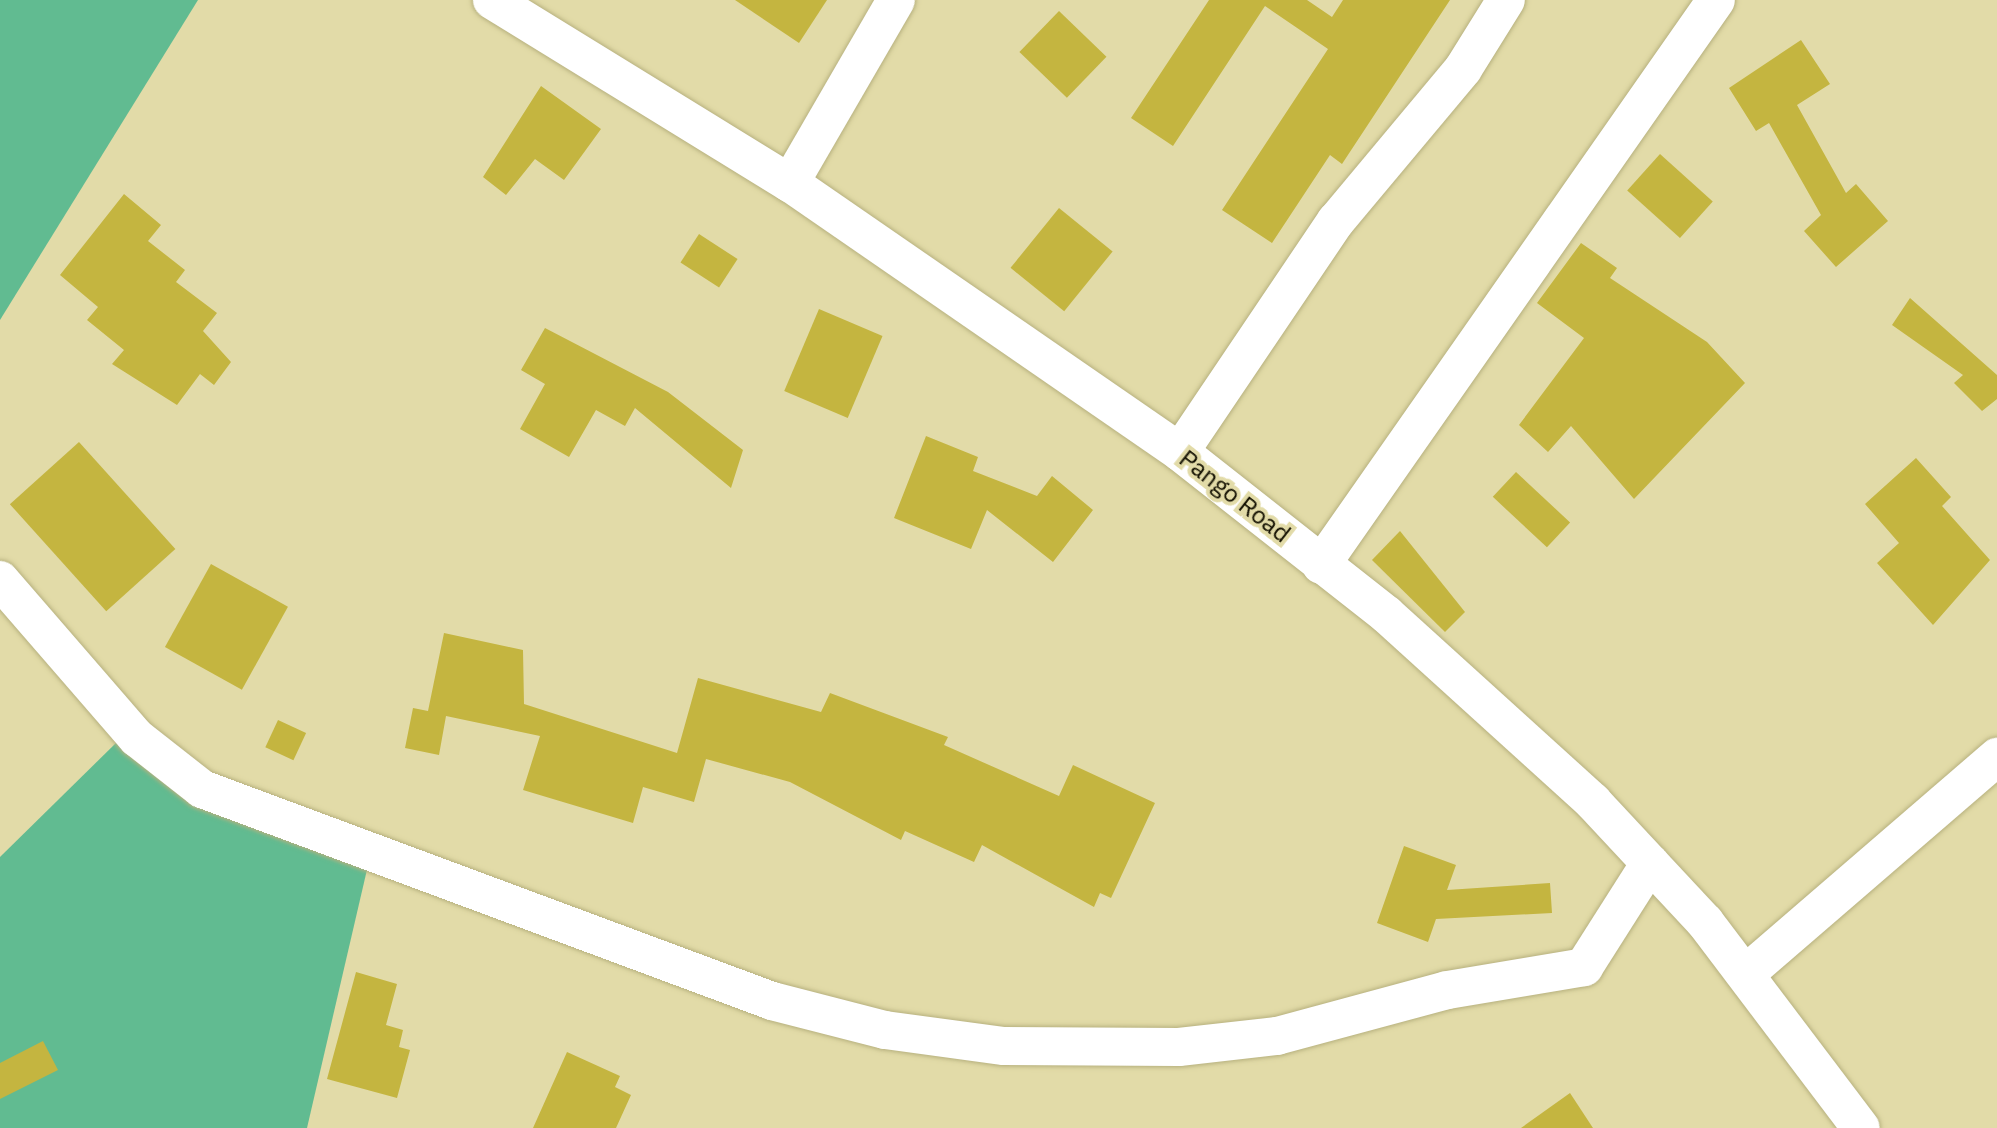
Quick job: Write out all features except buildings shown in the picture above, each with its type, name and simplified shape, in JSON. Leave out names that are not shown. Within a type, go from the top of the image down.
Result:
[{"type":"street","name":"Pango Road","points":[[492,0],[790,183],[1180,452],[1434,656],[1650,863],[1749,971],[1861,1128]]},
{"type":"street","points":[[790,183],[896,0]]},
{"type":"street","points":[[1180,452],[1336,221],[1463,69],[1506,0]]},
{"type":"street","points":[[1321,564],[1716,0]]},
{"type":"street","points":[[0,580],[137,738],[202,789],[772,1001],[886,1030],[1004,1046],[1178,1047],[1277,1036],[1447,990],[1584,968],[1650,863]]},
{"type":"street","points":[[1749,971],[1997,757]]},
{"type":"green space","points":[[0,0],[198,0],[0,320]]},
{"type":"green space","points":[[117,742],[369,861],[307,1128],[0,1128],[0,857]]}]
